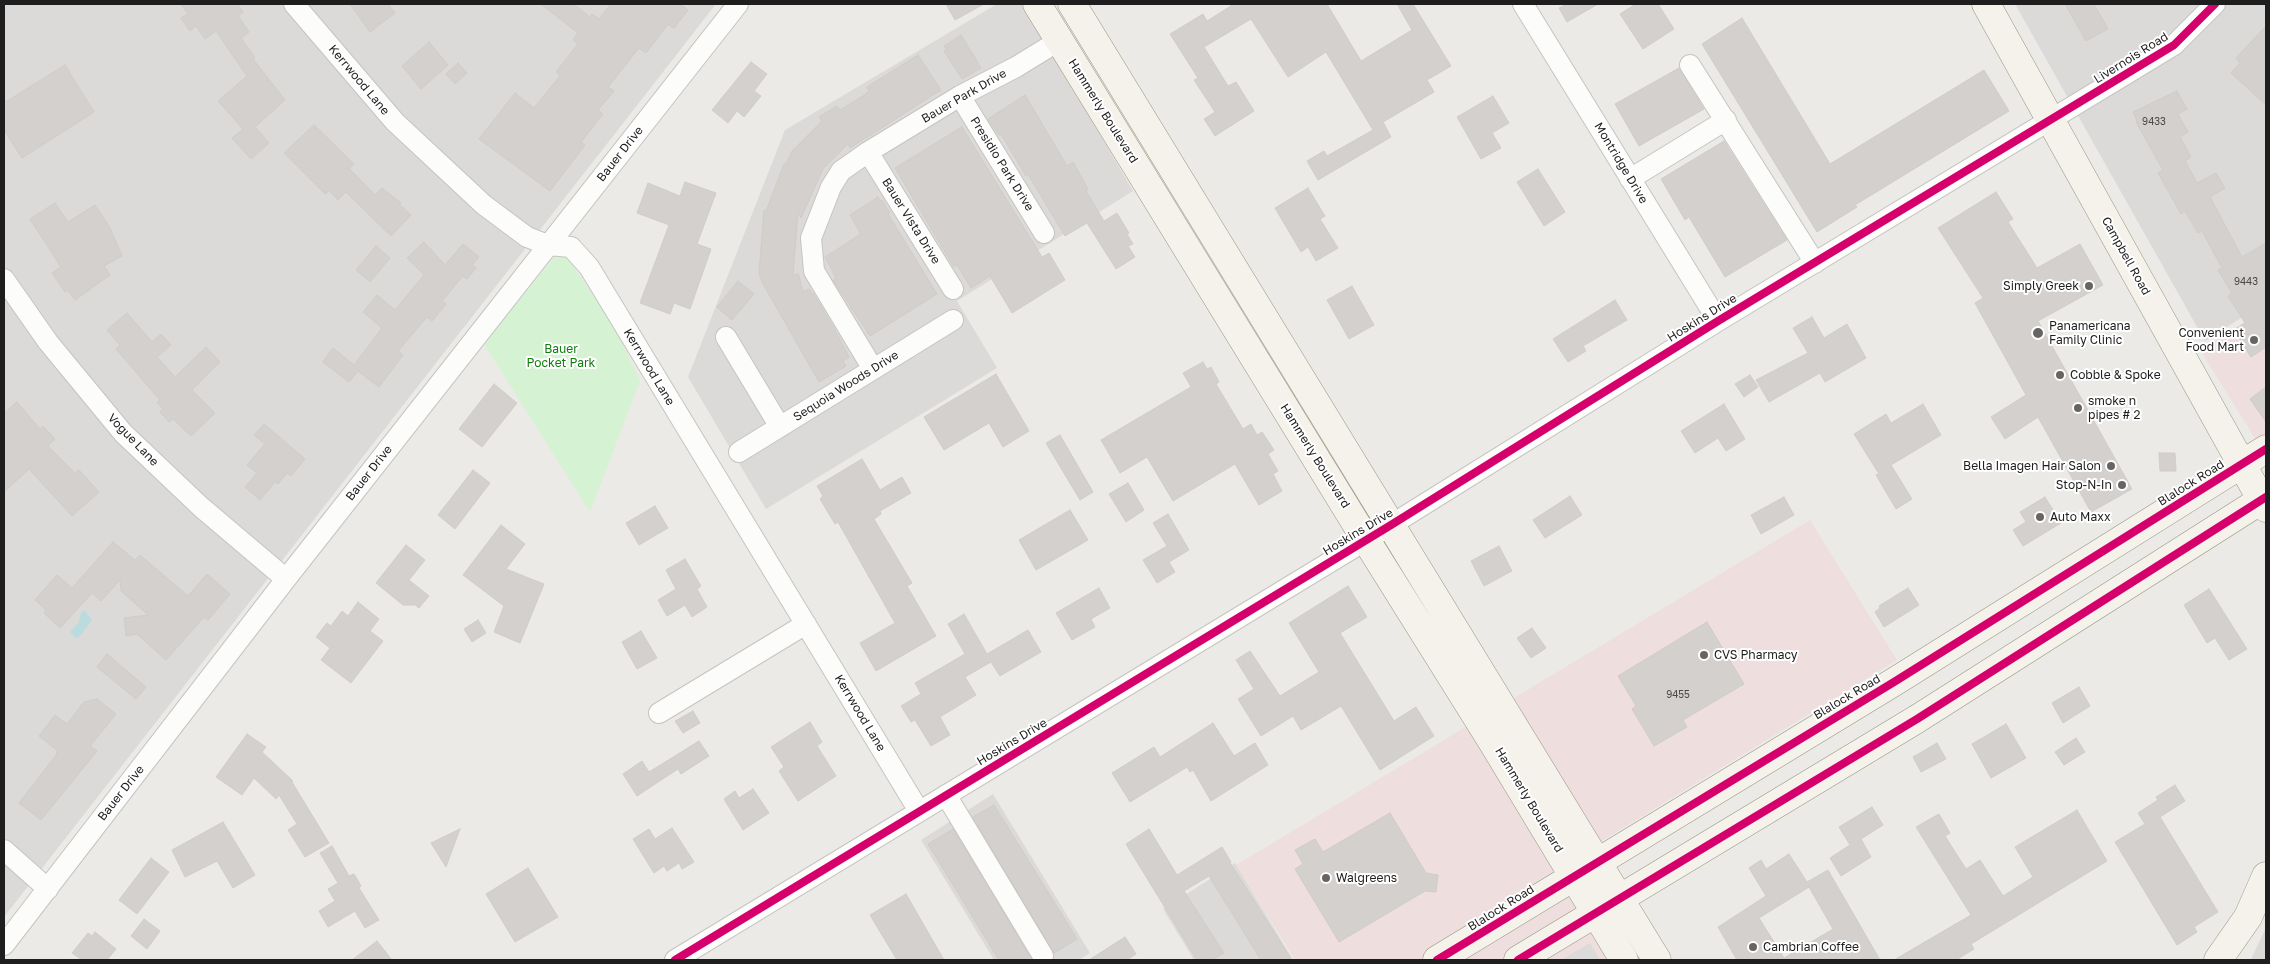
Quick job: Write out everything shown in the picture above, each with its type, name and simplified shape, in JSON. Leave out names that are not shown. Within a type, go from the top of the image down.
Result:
[{"type":"main road","name":"Hammerly Boulevard","points":[[1037,4],[1366,540],[1585,869],[1619,898],[1657,960]]},
{"type":"main road","name":"Campbell Road","points":[[1986,4],[2242,465],[2265,501]]},
{"type":"main road","name":"Hammerly Boulevard","points":[[1078,14],[1391,525],[1585,869],[1596,913],[1624,960]]},
{"type":"main road","points":[[1060,40],[1078,14]]},
{"type":"main road","points":[[1186,246],[1211,231]]},
{"type":"main road","name":"Blalock Road","points":[[1438,960],[1894,682],[2266,449]]},
{"type":"main road","points":[[1518,960],[1917,719],[2265,501]]},
{"type":"main road","points":[[1894,682],[1917,719]]},
{"type":"main road","points":[[2218,960],[2248,917],[2266,876]]},
{"type":"street","name":"Kerrwood Lane","points":[[294,4],[395,122],[484,205],[527,237],[548,245],[571,247],[589,267],[919,811]]},
{"type":"street","name":"Bauer Drive","points":[[4,945],[286,579],[738,4]]},
{"type":"street","name":"Montridge Drive","points":[[1523,4],[1718,322]]},
{"type":"street","name":"Livernois Road","points":[[2051,121],[2174,45],[2215,4]]},
{"type":"street","name":"Bauer Park Drive","points":[[873,369],[814,270],[811,238],[831,187],[841,171],[868,152],[960,96],[1060,40]]},
{"type":"street","points":[[1690,65],[1815,263]]},
{"type":"street","name":"Presidio Park Drive","points":[[960,96],[1044,233]]},
{"type":"street","points":[[1630,178],[1726,120]]},
{"type":"street","name":"Hoskins Drive","points":[[675,960],[1391,525],[1718,322],[2051,121]]},
{"type":"street","name":"Bauer Vista Drive","points":[[868,152],[953,289]]},
{"type":"street","name":"Vogue Lane","points":[[4,279],[48,342],[122,433],[201,507],[286,579]]},
{"type":"street","name":"Sequoia Woods Drive","points":[[739,452],[953,320]]},
{"type":"street","points":[[726,337],[780,427]]},
{"type":"street","points":[[659,713],[806,624]]},
{"type":"street","points":[[946,795],[1043,956]]},
{"type":"street","points":[[4,850],[48,889]]},
{"type":"shaded area","points":[[4,4],[716,4],[4,917]]},
{"type":"shaded area","points":[[997,4],[1024,4],[1133,191],[957,301],[997,368],[766,509],[688,377],[785,130]]},
{"type":"shaded area","points":[[2015,4],[2266,4],[2266,302],[2205,341]]},
{"type":"shaded area","points":[[2266,308],[2266,434],[2256,440],[2200,350]]},
{"type":"shaded area","points":[[1810,520],[1897,660],[1553,871],[1607,960],[1295,960],[1236,865]]},
{"type":"shaded area","points":[[993,794],[1090,953],[1079,960],[994,960],[921,840]]},
{"type":"shaded area","points":[[1235,863],[1293,960],[1194,960],[1163,909]]},
{"type":"shaded area","points":[[2266,928],[2266,960],[2250,960],[2251,959]]},
{"type":"shaded area","points":[[1590,943],[1600,960],[1561,960]]},
{"type":"green space","name":"Bauer Pocket Park","points":[[554,257],[567,257],[616,330],[640,381],[590,512],[484,344]]},
{"type":"water","points":[[84,610],[92,620],[80,636],[76,638],[70,632],[79,622],[81,613]]},
{"type":"building","points":[[181,4],[237,4],[243,12],[238,16],[249,32],[241,38],[255,58],[253,59],[285,100],[255,127],[269,143],[251,159],[232,138],[243,129],[218,101],[247,76],[216,31],[205,39],[196,26],[190,31],[181,18],[188,14]]},
{"type":"building","points":[[350,4],[388,4],[395,13],[370,32]]},
{"type":"building","points":[[541,4],[573,4],[590,17],[592,14],[599,19],[611,4],[680,4],[688,10],[674,28],[668,24],[646,53],[639,48],[608,87],[614,91],[598,110],[603,114],[581,142],[585,145],[550,191],[479,139],[515,93],[534,108],[560,76],[556,72],[578,44],[573,40],[578,33]]},
{"type":"building","points":[[946,4],[984,4],[955,20]]},
{"type":"building","points":[[1234,4],[1327,4],[1361,61],[1412,30],[1397,4],[1413,4],[1451,66],[1427,80],[1434,92],[1383,122],[1391,137],[1318,180],[1307,161],[1324,151],[1327,156],[1373,130],[1326,52],[1288,77],[1251,19],[1204,47],[1228,86],[1236,82],[1254,111],[1215,136],[1204,119],[1215,112],[1194,80],[1198,78],[1170,34],[1203,14],[1207,21]]},
{"type":"building","points":[[1567,4],[1598,4],[1567,22],[1559,8]]},
{"type":"building","points":[[1636,4],[1658,4],[1674,29],[1643,49],[1620,14]]},
{"type":"building","points":[[2065,4],[2094,4],[2108,29],[2086,41]]},
{"type":"building","points":[[1742,18],[1830,164],[1984,70],[2009,111],[1855,205],[1857,207],[1817,232],[1702,44]]},
{"type":"building","points":[[2266,26],[2266,105],[2231,73],[2240,63],[2236,58]]},
{"type":"building","points":[[961,35],[981,68],[962,79],[944,51],[947,50],[944,46]]},
{"type":"building","points":[[429,42],[448,65],[421,89],[402,66]]},
{"type":"building","points":[[918,55],[941,90],[850,148],[848,144],[823,169],[801,218],[798,212],[793,276],[798,273],[803,292],[809,289],[813,293],[849,357],[843,361],[846,366],[819,382],[762,282],[759,273],[764,210],[766,211],[784,164],[786,164],[792,151],[822,121],[819,117],[837,106],[840,110],[863,96],[869,91],[867,87]]},
{"type":"building","points":[[751,62],[767,74],[754,91],[761,96],[744,117],[737,111],[728,123],[712,110]]},
{"type":"building","points":[[458,63],[467,73],[455,84],[446,74]]},
{"type":"building","points":[[65,65],[94,112],[22,158],[4,130],[4,103]]},
{"type":"building","points":[[1679,68],[1704,109],[1639,146],[1615,104]]},
{"type":"building","points":[[2177,91],[2187,109],[2178,114],[2188,132],[2180,137],[2191,157],[2185,161],[2197,183],[2216,173],[2225,188],[2210,197],[2242,257],[2266,243],[2266,347],[2251,357],[2234,330],[2245,323],[2228,296],[2232,293],[2218,270],[2222,268],[2202,231],[2198,233],[2185,211],[2181,214],[2158,173],[2163,170],[2136,122],[2133,112]]},
{"type":"building","points":[[1025,95],[1067,166],[1073,162],[1088,189],[1086,191],[1104,221],[1117,213],[1129,233],[1127,234],[1133,244],[1128,246],[1135,257],[1116,269],[1087,223],[1065,236],[1028,174],[1026,176],[1001,134],[999,135],[988,119]]},
{"type":"building","points":[[1493,96],[1509,123],[1492,133],[1501,148],[1481,159],[1457,117]]},
{"type":"building","points":[[314,125],[354,164],[349,168],[375,195],[382,188],[401,203],[399,204],[411,215],[391,236],[346,192],[338,200],[329,191],[325,194],[284,153]]},
{"type":"building","points":[[962,127],[1042,257],[1049,253],[1065,280],[1012,313],[990,276],[971,288],[957,265],[954,267],[895,168]]},
{"type":"building","points":[[1724,141],[1787,240],[1725,277],[1689,217],[1685,220],[1661,179]]},
{"type":"building","points":[[1538,169],[1565,212],[1544,226],[1517,182]]},
{"type":"building","points":[[685,182],[716,193],[697,244],[711,249],[690,309],[674,303],[670,314],[640,303],[669,225],[637,213],[648,183],[680,196]]},
{"type":"building","points":[[1308,188],[1325,216],[1320,219],[1338,248],[1316,261],[1308,247],[1301,252],[1275,208]]},
{"type":"building","points":[[1996,192],[2013,219],[2008,222],[2037,268],[2080,244],[2103,285],[2038,321],[2132,489],[2091,512],[2038,417],[2005,439],[1991,417],[2026,395],[1975,303],[1983,298],[1938,228]]},
{"type":"building","points":[[878,197],[890,213],[888,214],[937,294],[870,336],[833,280],[836,278],[825,257],[861,234],[850,215]]},
{"type":"building","points":[[55,203],[68,222],[95,205],[110,228],[122,256],[104,266],[110,275],[75,300],[68,290],[65,292],[52,273],[61,267],[30,219]]},
{"type":"building","points":[[424,242],[445,265],[463,244],[479,257],[472,265],[476,268],[467,279],[463,276],[442,301],[446,304],[432,321],[427,317],[398,351],[403,355],[379,387],[358,371],[349,382],[323,362],[333,348],[354,365],[382,328],[363,312],[377,295],[395,310],[424,275],[407,258]]},
{"type":"building","points":[[376,246],[390,258],[370,282],[356,270]]},
{"type":"building","points":[[738,281],[754,294],[732,320],[717,307]]},
{"type":"building","points":[[1352,286],[1374,325],[1349,339],[1327,300]]},
{"type":"building","points":[[1615,300],[1627,320],[1583,346],[1586,351],[1568,362],[1553,339]]},
{"type":"building","points":[[127,313],[152,342],[161,334],[171,345],[157,357],[175,377],[206,347],[220,362],[192,390],[215,413],[191,436],[173,419],[169,422],[160,412],[163,409],[157,402],[160,400],[116,349],[120,345],[107,330]]},
{"type":"building","points":[[1812,317],[1824,338],[1847,324],[1866,358],[1825,382],[1820,373],[1769,402],[1756,380],[1808,353],[1793,328]]},
{"type":"building","points":[[1203,362],[1207,369],[1211,367],[1219,382],[1216,384],[1243,429],[1251,424],[1257,435],[1262,432],[1274,450],[1268,454],[1278,471],[1273,474],[1282,491],[1259,505],[1235,464],[1173,501],[1147,457],[1120,473],[1101,440],[1191,387],[1183,373]]},
{"type":"building","points":[[996,374],[1029,431],[1003,447],[989,423],[944,450],[924,417]]},
{"type":"building","points":[[1750,375],[1758,387],[1744,397],[1735,384]]},
{"type":"building","points":[[494,384],[517,403],[482,447],[459,429]]},
{"type":"building","points":[[2266,387],[2266,422],[2250,399]]},
{"type":"building","points":[[17,402],[40,429],[43,426],[55,439],[48,446],[75,473],[79,470],[99,492],[72,516],[29,469],[4,492],[4,413]]},
{"type":"building","points":[[1724,404],[1745,439],[1726,451],[1718,438],[1695,453],[1681,431]]},
{"type":"building","points":[[1923,404],[1941,435],[1891,465],[1912,499],[1896,509],[1876,475],[1879,474],[1854,434],[1886,414],[1891,423]]},
{"type":"building","points":[[264,424],[305,459],[291,476],[287,473],[278,484],[275,482],[260,500],[245,487],[257,473],[247,465],[265,444],[254,435]]},
{"type":"building","points":[[1060,435],[1093,492],[1080,500],[1046,443]]},
{"type":"building","points":[[2159,453],[2175,453],[2176,471],[2160,471]]},
{"type":"building","points":[[862,459],[880,490],[902,477],[911,493],[880,511],[881,514],[874,519],[912,583],[907,586],[936,636],[876,671],[860,643],[895,623],[838,522],[835,524],[820,499],[823,496],[817,486]]},
{"type":"building","points":[[473,470],[490,483],[455,529],[438,515]]},
{"type":"building","points":[[1128,483],[1144,510],[1126,522],[1109,494]]},
{"type":"building","points":[[1570,496],[1582,515],[1545,538],[1533,520]]},
{"type":"building","points":[[1784,497],[1794,515],[1761,534],[1751,515]]},
{"type":"building","name":"Auto Maxx","points":[[2045,497],[2061,523],[2023,546],[2013,530],[2026,522],[2020,512]]},
{"type":"building","points":[[655,506],[668,528],[639,545],[626,523]]},
{"type":"building","points":[[1070,510],[1088,540],[1036,570],[1019,540]]},
{"type":"building","points":[[1168,514],[1189,550],[1169,562],[1175,572],[1157,583],[1143,560],[1167,546],[1153,523]]},
{"type":"building","points":[[501,525],[525,544],[506,569],[544,584],[520,643],[494,632],[504,606],[463,575]]},
{"type":"building","points":[[113,542],[135,560],[140,555],[188,596],[207,574],[230,594],[208,620],[204,617],[166,660],[137,634],[126,636],[124,618],[148,615],[121,591],[120,580],[101,601],[92,593],[60,628],[44,613],[46,610],[35,600],[57,575],[72,588]]},
{"type":"building","points":[[406,545],[425,560],[409,580],[429,596],[419,608],[415,605],[403,605],[376,583]]},
{"type":"building","points":[[1499,546],[1512,571],[1484,586],[1471,561]]},
{"type":"building","points":[[685,559],[701,586],[697,589],[707,607],[692,617],[685,605],[667,616],[658,600],[676,589],[666,570]]},
{"type":"building","points":[[1348,586],[1367,617],[1340,633],[1394,721],[1416,707],[1434,736],[1380,770],[1341,706],[1301,730],[1293,716],[1261,736],[1238,699],[1254,689],[1236,660],[1250,651],[1280,696],[1319,672],[1289,623]]},
{"type":"building","points":[[1099,588],[1110,608],[1091,619],[1095,627],[1072,640],[1056,613]]},
{"type":"building","points":[[1908,588],[1919,605],[1884,627],[1875,612],[1880,608],[1879,606]]},
{"type":"building","points":[[2209,589],[2247,649],[2229,660],[2215,638],[2207,643],[2184,605]]},
{"type":"building","points":[[358,602],[379,619],[370,631],[383,641],[351,683],[321,660],[330,648],[316,637],[327,623],[331,626],[342,611],[348,616]]},
{"type":"building","points":[[964,614],[987,654],[1028,630],[1041,652],[1000,676],[991,662],[965,677],[976,695],[940,717],[950,735],[931,746],[915,720],[911,722],[901,706],[921,694],[915,683],[965,654],[948,624]]},
{"type":"building","points":[[478,620],[486,633],[472,642],[464,629]]},
{"type":"building","name":"CVS Pharmacy","points":[[1707,622],[1744,684],[1683,720],[1687,727],[1654,746],[1632,709],[1636,706],[1618,676]]},
{"type":"building","points":[[1532,628],[1546,648],[1531,658],[1517,638]]},
{"type":"building","points":[[641,631],[657,658],[637,669],[622,642]]},
{"type":"building","points":[[107,654],[146,687],[136,699],[97,667]]},
{"type":"building","points":[[2079,687],[2090,706],[2063,723],[2052,703]]},
{"type":"building","points":[[97,699],[116,714],[90,746],[97,751],[41,820],[19,803],[58,751],[39,736],[55,715],[67,724],[84,702]]},
{"type":"building","points":[[693,711],[700,723],[683,733],[675,721]]},
{"type":"building","points":[[810,722],[822,742],[817,746],[836,776],[798,801],[779,771],[784,767],[771,747]]},
{"type":"building","points":[[1213,723],[1234,756],[1255,743],[1268,765],[1211,801],[1193,770],[1190,772],[1187,767],[1130,802],[1112,773],[1154,747],[1160,757]]},
{"type":"building","points":[[2006,724],[2026,758],[1991,778],[1972,744]]},
{"type":"building","points":[[247,734],[266,747],[262,752],[293,781],[329,843],[305,857],[288,830],[297,824],[279,795],[276,799],[254,778],[242,795],[216,777]]},
{"type":"building","points":[[2076,738],[2085,752],[2064,765],[2055,752]]},
{"type":"building","points":[[699,741],[709,756],[681,774],[678,769],[637,796],[623,774],[642,761],[649,772]]},
{"type":"building","points":[[1937,743],[1946,759],[1921,772],[1913,757]]},
{"type":"building","points":[[2175,785],[2185,801],[2160,817],[2218,912],[2194,927],[2197,932],[2177,945],[2115,842],[2145,824],[2138,813],[2158,800],[2156,797]]},
{"type":"building","points":[[753,789],[769,813],[743,830],[724,799],[735,791],[739,798]]},
{"type":"building","points":[[994,805],[1077,939],[1054,953],[973,817]]},
{"type":"building","points":[[1872,807],[1883,825],[1861,839],[1871,857],[1841,876],[1830,858],[1850,845],[1839,827]]},
{"type":"building","points":[[2077,810],[2107,861],[1971,944],[1974,949],[1956,960],[1894,960],[1971,915],[1916,827],[1939,814],[1950,833],[1945,836],[1966,869],[1980,860],[2003,896],[2033,877],[2015,847]]},
{"type":"building","name":"Walgreens","points":[[1390,813],[1426,873],[1438,875],[1436,892],[1425,891],[1339,942],[1295,869],[1303,864],[1295,850],[1315,839],[1323,852]]},
{"type":"building","points":[[223,822],[255,875],[233,888],[217,861],[185,877],[172,850]]},
{"type":"building","points":[[672,828],[694,862],[682,869],[679,863],[667,871],[664,866],[654,873],[633,839],[649,829],[655,839]]},
{"type":"building","points":[[460,829],[446,867],[431,843]]},
{"type":"building","points":[[953,829],[1032,960],[999,960],[928,844]]},
{"type":"building","points":[[1149,829],[1177,875],[1222,847],[1230,863],[1292,960],[1261,960],[1209,876],[1184,891],[1224,953],[1212,960],[1197,960],[1126,844]]},
{"type":"building","points":[[332,846],[349,876],[354,874],[361,886],[359,888],[379,920],[365,928],[355,911],[328,927],[319,911],[335,901],[328,889],[338,883],[320,853]]},
{"type":"building","points":[[1789,854],[1807,882],[1828,870],[1880,960],[1737,960],[1718,927],[1766,896],[1749,868],[1761,860],[1766,869]],"holes":[[[1809,887],[1833,929],[1784,958],[1759,918]]]},
{"type":"building","points":[[151,858],[169,872],[137,914],[119,900]]},
{"type":"building","points":[[528,868],[558,917],[515,942],[486,894]]},
{"type":"building","points":[[906,894],[944,960],[897,960],[870,915]]},
{"type":"building","points":[[144,919],[160,931],[147,949],[131,936]]},
{"type":"building","points":[[95,932],[116,949],[107,960],[82,960],[72,953],[88,933],[92,936]]},
{"type":"building","points":[[1125,937],[1136,954],[1127,960],[1089,960]]},
{"type":"building","points":[[377,941],[392,960],[352,960]]},
{"type":"cycle path","points":[[675,960],[1391,525],[1718,321],[2174,45],[2215,4]]},
{"type":"cycle path","points":[[1437,960],[1894,682],[2266,449]]},
{"type":"cycle path","points":[[1518,960],[1917,719],[2266,497]]},
{"type":"place","name":"Simply Greek","points":[[2089,286]]},
{"type":"place","name":"Panamericana Family Clinic","points":[[2038,333]]},
{"type":"place","name":"Convenient Food Mart","points":[[2254,340]]},
{"type":"place","name":"Cobble & Spoke","points":[[2060,375]]},
{"type":"place","name":"smoke n pipes # 2","points":[[2078,408]]},
{"type":"place","name":"Bella Imagen Hair Salon","points":[[2111,466]]},
{"type":"place","name":"Stop-N-In","points":[[2122,485]]},
{"type":"place","name":"Auto Maxx","points":[[2040,517]]},
{"type":"place","name":"CVS Pharmacy","points":[[1704,655]]},
{"type":"place","name":"Walgreens","points":[[1326,878]]},
{"type":"place","name":"Cambrian Coffee","points":[[1753,947]]}]
